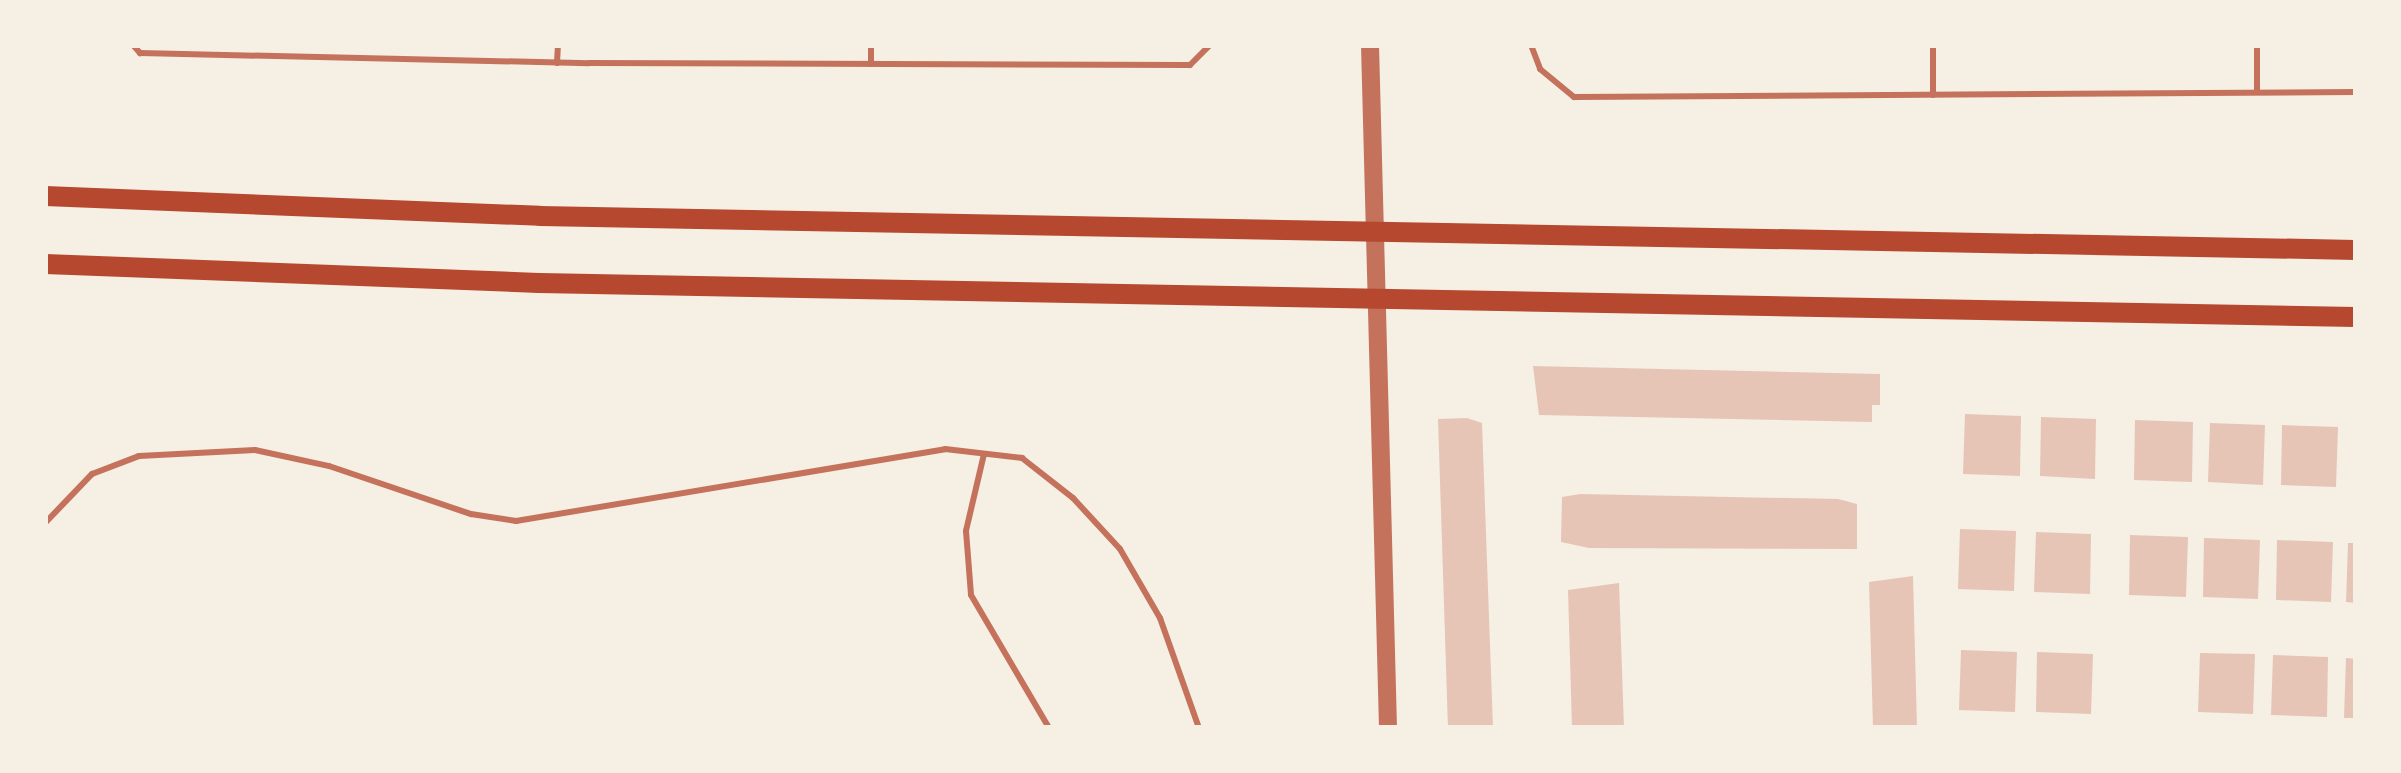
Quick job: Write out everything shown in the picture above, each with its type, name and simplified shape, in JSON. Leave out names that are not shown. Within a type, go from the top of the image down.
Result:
[{"type":"main road","points":[[45,196],[483,214],[2356,250]]},
{"type":"main road","points":[[45,264],[539,284],[2356,317]]},
{"type":"street","points":[[1370,45],[1388,728]]},
{"type":"lane","points":[[133,45],[140,53],[558,63],[1190,66],[1210,45]]},
{"type":"lane","points":[[558,45],[558,63]]},
{"type":"lane","points":[[871,45],[871,64]]},
{"type":"lane","points":[[1532,45],[1540,68],[1574,97],[2356,92]]},
{"type":"lane","points":[[1933,45],[1933,94]]},
{"type":"lane","points":[[2257,45],[2257,92]]},
{"type":"lane","points":[[45,523],[92,474],[139,456],[256,450],[329,466],[471,514],[516,521],[945,449],[1022,458],[1074,498],[1120,550],[1160,618],[1199,728]]},
{"type":"lane","points":[[984,454],[966,531],[969,584],[980,614],[1049,728]]},
{"type":"building","points":[[1533,366],[1880,374],[1880,405],[1872,405],[1872,422],[1539,415]]},
{"type":"building","points":[[1965,414],[2021,416],[2020,476],[1963,474]]},
{"type":"building","points":[[2041,417],[2096,419],[2095,479],[2040,476]]},
{"type":"building","points":[[1467,418],[1482,423],[1493,728],[1448,728],[1438,419]]},
{"type":"building","points":[[2135,420],[2193,422],[2192,482],[2134,480]]},
{"type":"building","points":[[2210,423],[2265,425],[2263,485],[2208,482]]},
{"type":"building","points":[[2282,425],[2338,427],[2336,487],[2281,485]]},
{"type":"building","points":[[1580,494],[1838,499],[1857,504],[1857,549],[1589,548],[1561,542],[1562,497]]},
{"type":"building","points":[[1960,529],[2016,531],[2014,591],[1958,589]]},
{"type":"building","points":[[2036,532],[2091,534],[2090,594],[2034,592]]},
{"type":"building","points":[[2130,535],[2188,537],[2186,597],[2129,595]]},
{"type":"building","points":[[2204,538],[2260,540],[2258,599],[2203,597]]},
{"type":"building","points":[[2277,540],[2333,542],[2331,602],[2276,600]]},
{"type":"building","points":[[2348,543],[2356,543],[2356,603],[2346,602]]},
{"type":"building","points":[[1913,576],[1917,728],[1873,728],[1869,582]]},
{"type":"building","points":[[1619,583],[1624,728],[1572,728],[1568,590]]},
{"type":"building","points":[[1961,650],[2017,652],[2015,712],[1959,710]]},
{"type":"building","points":[[2037,652],[2093,654],[2091,714],[2036,712]]},
{"type":"building","points":[[2200,653],[2255,654],[2253,714],[2198,712]]},
{"type":"building","points":[[2273,655],[2328,657],[2327,717],[2271,715]]},
{"type":"building","points":[[2346,658],[2356,659],[2356,718],[2344,718]]}]
